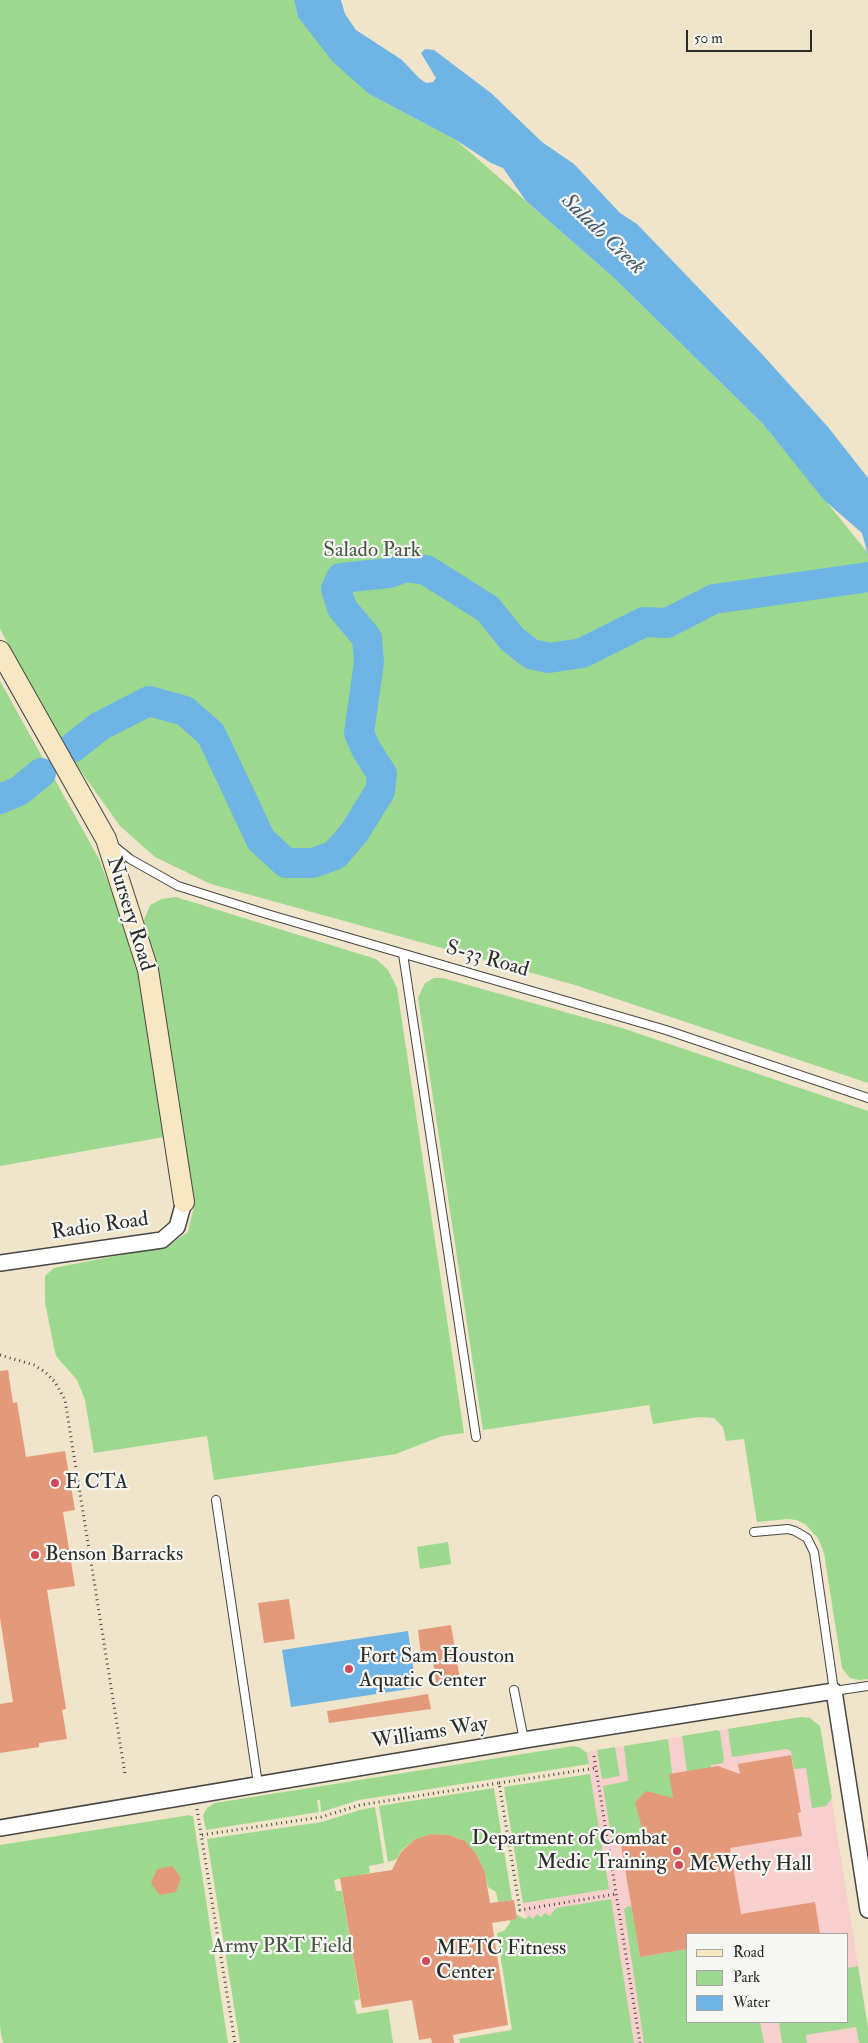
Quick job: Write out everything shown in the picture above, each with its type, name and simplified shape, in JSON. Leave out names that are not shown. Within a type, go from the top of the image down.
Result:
[{"type":"street","name":"Nursery Road","points":[[0,651],[106,839],[148,970],[184,1202]]},
{"type":"street","name":"Radio Road","points":[[0,1263],[162,1240],[177,1227],[184,1202]]},
{"type":"street","name":"Williams Way","points":[[0,1828],[524,1740],[834,1691]]},
{"type":"street","points":[[834,1691],[868,1910]]},
{"type":"lane","name":"S-33 Road","points":[[106,839],[130,858],[178,886],[403,954],[666,1030],[868,1098]]},
{"type":"lane","points":[[403,954],[476,1437]]},
{"type":"lane","points":[[216,1500],[258,1784]]},
{"type":"lane","points":[[754,1532],[788,1529],[801,1534],[811,1544],[814,1552],[834,1691]]},
{"type":"lane","name":"Williams Way","points":[[834,1691],[868,1686]]},
{"type":"lane","points":[[514,1690],[524,1740]]},
{"type":"path","points":[[0,1355],[34,1365],[44,1372],[55,1382],[64,1400],[125,1774]]},
{"type":"path","points":[[594,1756],[640,2043]]},
{"type":"path","points":[[202,1835],[321,1817],[360,1805],[596,1768]]},
{"type":"path","points":[[500,1783],[520,1910],[616,1894]]},
{"type":"path","points":[[197,1808],[235,2043]]},
{"type":"shaded area","name":"Department of Combat Medic Training","points":[[801,1717],[810,1718],[820,1726],[868,2028],[868,2043],[460,2043],[459,2039],[542,2023],[504,1787],[590,1774],[587,1752]]},
{"type":"green space","name":"Salado Park","points":[[0,0],[294,0],[298,17],[369,94],[456,140],[614,278],[763,424],[868,553],[868,1083],[575,985],[211,884],[155,857],[120,826],[65,749],[0,629]]},
{"type":"green space","points":[[0,681],[99,859],[114,898],[139,976],[164,1137],[0,1166]]},
{"type":"green space","points":[[176,897],[376,959],[388,970],[397,988],[464,1433],[442,1436],[396,1454],[214,1480],[207,1436],[94,1453],[85,1400],[77,1380],[56,1356],[45,1302],[45,1276],[54,1268],[172,1243],[188,1232],[194,1206],[154,958],[147,938],[144,920],[150,905],[162,899]]},
{"type":"green space","points":[[434,978],[443,978],[622,1028],[868,1111],[868,1679],[850,1678],[842,1668],[824,1553],[818,1538],[805,1524],[796,1520],[757,1522],[744,1439],[726,1441],[723,1427],[714,1418],[699,1417],[653,1424],[649,1405],[483,1430],[418,998],[425,983]]},
{"type":"green space","points":[[448,1542],[451,1564],[420,1569],[417,1547]]},
{"type":"green space","points":[[801,1717],[810,1718],[820,1726],[832,1798],[826,1806],[812,1808],[806,1768],[794,1769],[791,1751],[787,1749],[732,1757],[728,1729]]},
{"type":"green space","points":[[718,1730],[720,1732],[723,1763],[711,1765],[711,1768],[687,1772],[682,1736]]},
{"type":"green space","points":[[668,1739],[679,1830],[612,1842],[603,1786],[628,1781],[624,1746]]},
{"type":"green space","points":[[573,1746],[579,1747],[587,1753],[589,1764],[359,1800],[321,1812],[320,1800],[317,1800],[319,1812],[206,1830],[203,1815],[207,1808],[215,1803]]},
{"type":"green space","points":[[615,1747],[620,1776],[602,1779],[597,1750]]},
{"type":"green space","points":[[590,1774],[609,1889],[523,1903],[504,1787]]},
{"type":"green space","points":[[494,1788],[512,1900],[498,1902],[496,1892],[488,1887],[485,1873],[477,1855],[465,1841],[449,1835],[431,1834],[414,1840],[401,1851],[397,1859],[388,1862],[379,1806]]},
{"type":"green space","name":"Army PRT Field","points":[[375,1807],[384,1863],[369,1866],[370,1873],[334,1880],[336,1891],[342,1891],[360,1999],[354,2001],[357,2014],[388,2009],[393,2043],[240,2043],[207,1839],[322,1822]]},
{"type":"green space","points":[[193,1816],[228,2043],[3,2043],[0,2027],[0,1845]]},
{"type":"green space","points":[[611,1899],[634,2043],[460,2043],[459,2039],[512,2030],[497,1933],[504,1931],[510,1920],[517,1919],[516,1914],[525,1919],[529,1916],[533,1919],[537,1914],[541,1917],[545,1913],[550,1916],[556,1908]]},
{"type":"green space","points":[[629,1906],[632,1908],[640,1957],[686,1949],[686,2023],[760,2023],[764,2043],[644,2043],[624,1909]]},
{"type":"green space","points":[[858,1966],[868,2028],[868,2043],[859,2043],[856,2027],[806,2035],[807,2043],[782,2043],[779,2023],[848,2023],[848,1968]]},
{"type":"water","name":"Salado Creek","points":[[294,0],[341,0],[345,14],[356,30],[402,60],[426,83],[433,82],[436,78],[421,53],[425,49],[434,50],[491,93],[542,142],[574,164],[620,213],[637,224],[760,352],[828,427],[868,478],[868,555],[862,533],[824,500],[763,424],[614,278],[526,201],[503,168],[491,163],[456,140],[369,94],[333,62],[298,17]]},
{"type":"water","name":"Fort Sam Houston Aquatic Center","points":[[408,1631],[416,1688],[291,1707],[282,1650]]},
{"type":"building","name":"Benson Barracks","points":[[8,1370],[13,1403],[17,1402],[26,1457],[65,1451],[75,1510],[63,1512],[75,1586],[47,1590],[66,1709],[62,1710],[67,1739],[39,1743],[39,1747],[0,1753],[0,1704],[13,1702],[0,1618],[0,1371]]},
{"type":"building","points":[[289,1599],[295,1639],[264,1643],[258,1603]]},
{"type":"building","points":[[451,1625],[460,1680],[436,1683],[432,1652],[421,1654],[418,1630]]},
{"type":"building","points":[[428,1694],[431,1709],[329,1723],[327,1711]]},
{"type":"building","name":"McWethy Hall","points":[[791,1755],[801,1812],[798,1813],[802,1836],[730,1848],[741,1914],[815,1902],[820,1933],[686,1933],[686,1949],[640,1957],[620,1839],[644,1835],[635,1802],[646,1791],[673,1798],[669,1774],[718,1766],[740,1774],[738,1764]]},
{"type":"building","name":"METC Fitness Center","points":[[431,1834],[449,1835],[465,1841],[477,1855],[485,1873],[490,1903],[514,1900],[517,1919],[492,1923],[508,2025],[453,2035],[454,2043],[432,2043],[431,2038],[419,2040],[412,2000],[362,2008],[340,1878],[392,1870],[401,1852],[414,1840]]},
{"type":"building","points":[[172,1866],[181,1878],[176,1892],[160,1895],[151,1883],[157,1869]]},
{"type":"waterway","points":[[72,748],[100,726],[149,701],[185,711],[211,734],[261,840],[286,863],[313,863],[335,855],[354,833],[380,791],[382,774],[366,749],[359,733],[369,662],[367,638],[342,608],[336,589],[341,578],[389,573],[406,567],[426,570],[488,609],[512,639],[531,654],[549,658],[582,653],[644,622],[667,623],[714,599],[868,577]]},
{"type":"waterway","points":[[0,799],[19,791],[41,773]]},
{"type":"place","name":"E CTA","points":[[55,1483]]},
{"type":"place","name":"Benson Barracks","points":[[35,1555]]},
{"type":"place","name":"Fort Sam Houston Aquatic Center","points":[[349,1669]]},
{"type":"place","name":"Department of Combat Medic Training","points":[[677,1851]]},
{"type":"place","name":"McWethy Hall","points":[[679,1865]]},
{"type":"place","name":"METC Fitness Center","points":[[426,1961]]}]
